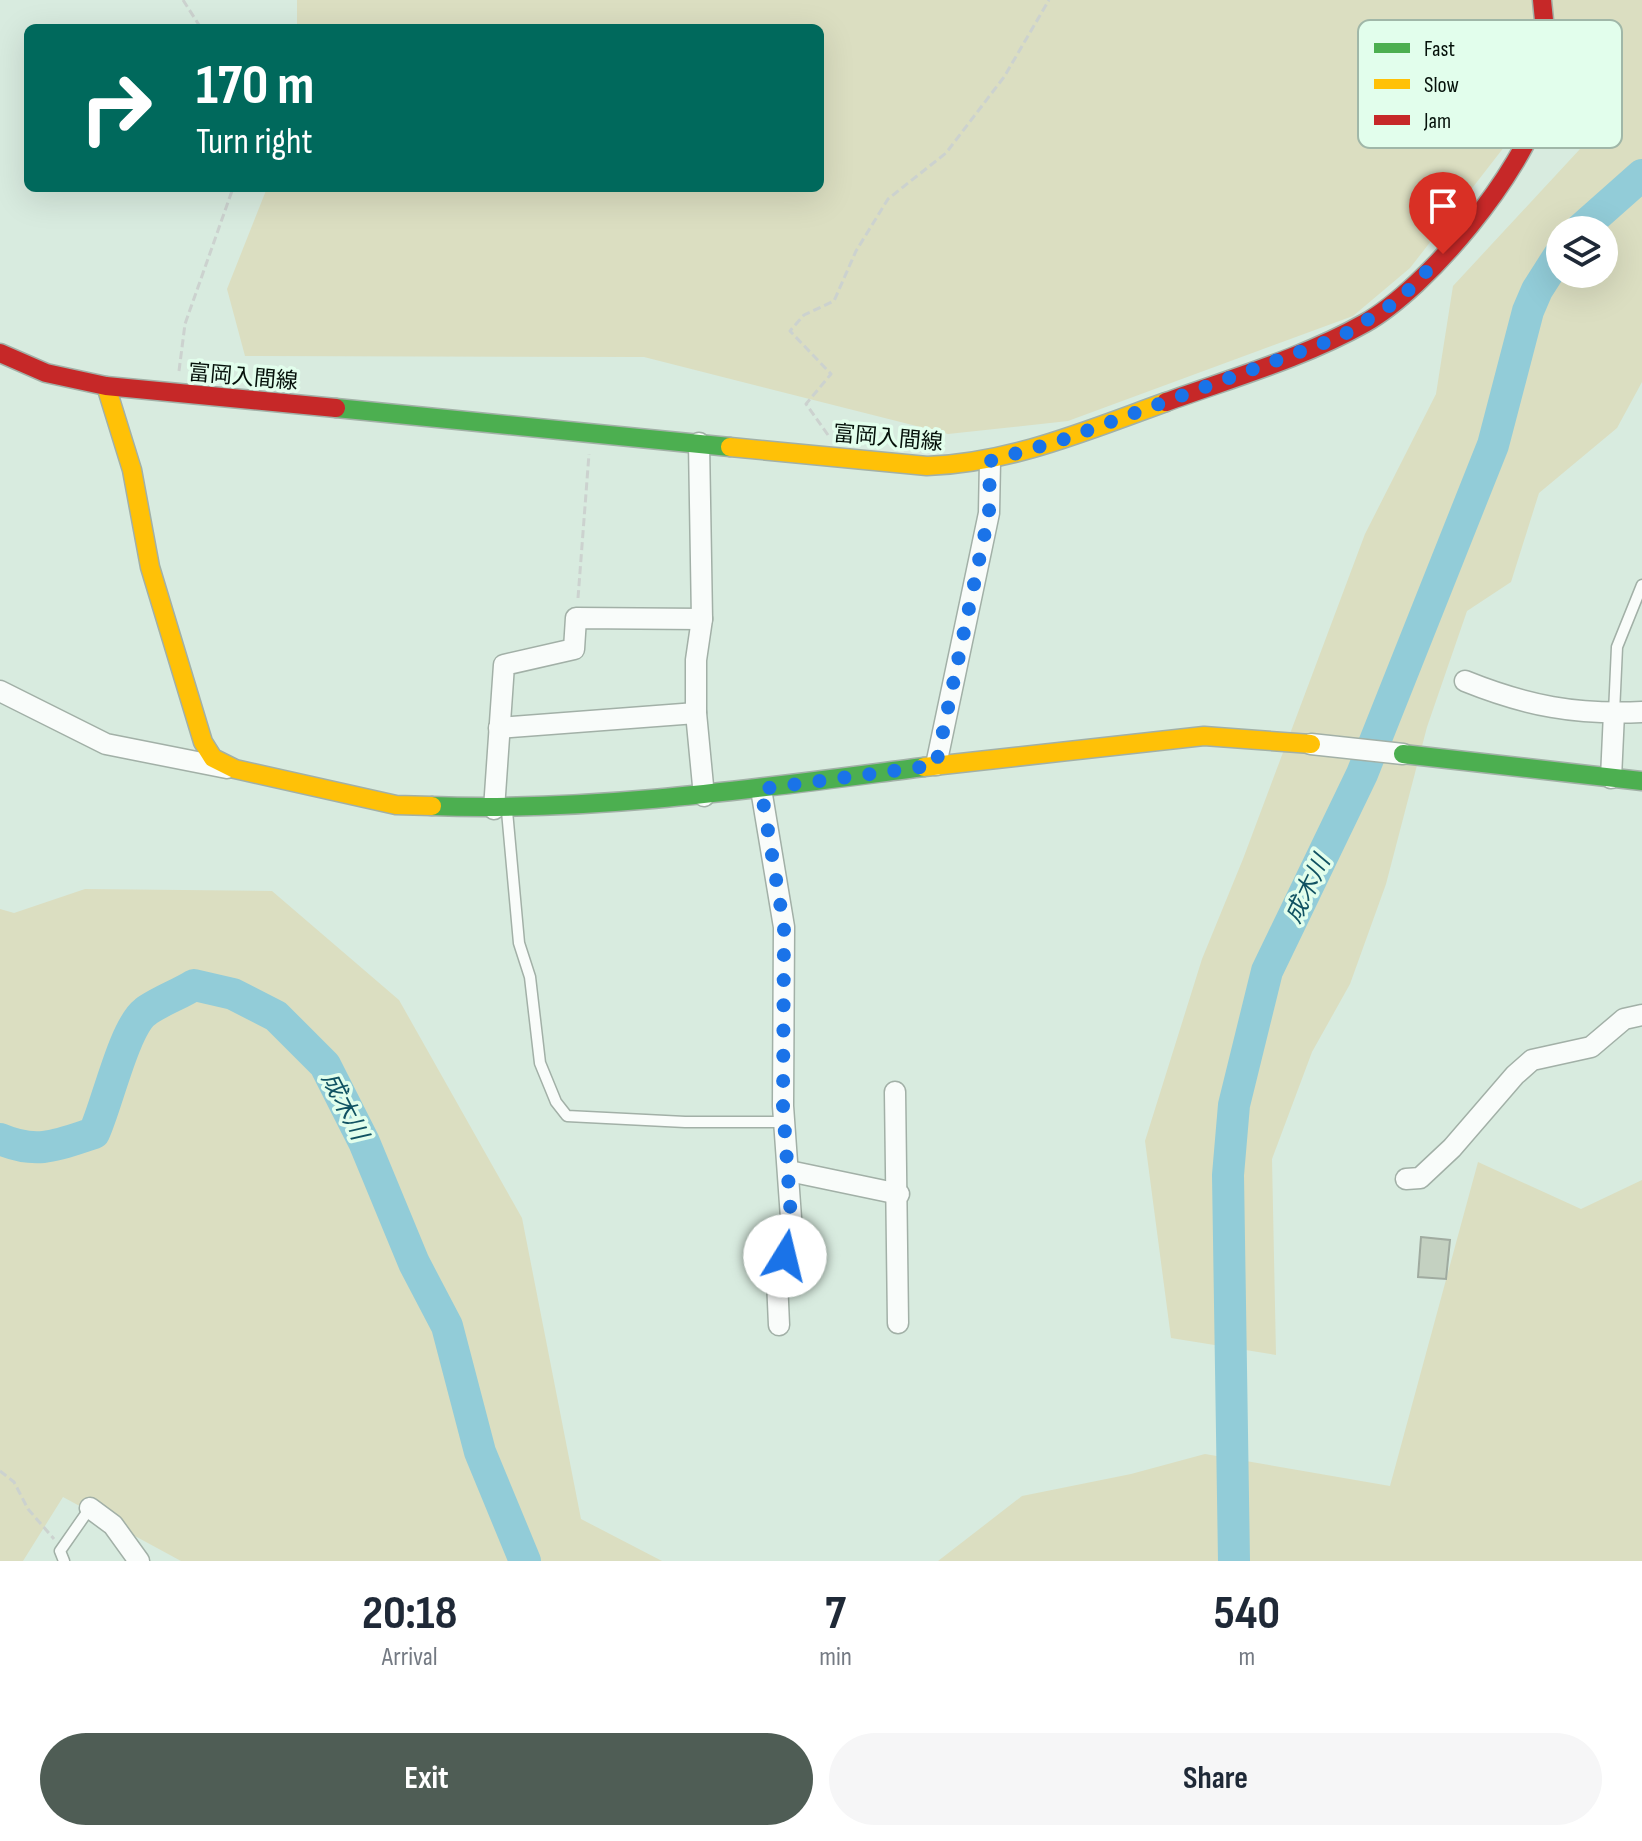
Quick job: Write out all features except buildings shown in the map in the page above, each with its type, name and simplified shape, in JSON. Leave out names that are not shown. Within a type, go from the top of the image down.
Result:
[{"type":"main road","name":"富岡入間線","points":[[1542,0],[1543,20]]},
{"type":"main road","name":"富岡入間線","points":[[0,353],[46,373],[106,386],[958,467],[1062,440],[1340,337],[1399,300],[1424,276],[1498,187],[1522,148]]},
{"type":"main road","points":[[106,386],[132,470],[150,567],[198,727],[213,758],[235,769],[396,805],[500,809],[704,796],[936,765],[1204,736],[1311,744]]},
{"type":"main road","points":[[1403,754],[1642,781]]},
{"type":"street","points":[[699,443],[702,619],[696,660],[696,713],[704,796]]},
{"type":"street","points":[[936,765],[989,513],[990,461]]},
{"type":"street","points":[[500,809],[499,728],[504,665],[574,649],[576,618],[702,619]]},
{"type":"street","points":[[1465,681],[1504,697],[1548,708],[1642,712]]},
{"type":"street","points":[[0,691],[106,744],[235,769]]},
{"type":"street","points":[[499,728],[696,713]]},
{"type":"street","points":[[1611,778],[1614,713]]},
{"type":"street","points":[[1311,744],[1403,754]]},
{"type":"street","points":[[761,789],[784,927],[784,1122],[792,1232],[777,1280],[779,1325]]},
{"type":"street","points":[[1406,1179],[1420,1178],[1452,1148],[1515,1075],[1532,1060],[1591,1047],[1624,1019],[1642,1015]]},
{"type":"street","points":[[895,1092],[899,1194],[898,1323]]},
{"type":"street","points":[[789,1171],[899,1194]]},
{"type":"street","points":[[90,1508],[113,1525],[139,1561]]},
{"type":"lane","points":[[1614,713],[1617,647],[1642,585]]},
{"type":"lane","points":[[500,809],[519,943],[530,977],[540,1063],[556,1102],[567,1116],[685,1122],[784,1122]]},
{"type":"lane","points":[[64,1561],[60,1551],[90,1508]]},
{"type":"path","points":[[183,0],[198,24]]},
{"type":"path","points":[[834,457],[829,437],[806,404],[831,374],[790,331],[804,315],[834,301],[856,251],[888,199],[946,153],[1004,77],[1049,0]]},
{"type":"path","points":[[176,394],[185,324],[232,192]]},
{"type":"path","points":[[576,618],[591,432]]},
{"type":"path","points":[[0,1471],[14,1482],[28,1509],[62,1547]]},
{"type":"green space","points":[[297,0],[1642,0],[1642,382],[1617,428],[1539,493],[1511,582],[1467,611],[1427,727],[1386,884],[1350,984],[1312,1052],[1272,1159],[1276,1355],[1171,1338],[1145,1141],[1202,959],[1243,859],[1365,534],[1436,394],[1453,286],[1580,148],[1622,148],[1622,20],[1358,20],[1358,148],[1503,148],[1410,268],[1353,316],[1068,421],[948,434],[644,357],[245,356],[227,289],[265,192],[824,192],[824,24],[297,24]]},
{"type":"green space","points":[[85,889],[272,891],[399,1000],[522,1218],[581,1519],[662,1561],[181,1561],[63,1497],[23,1561],[0,1561],[0,909],[14,913]]},
{"type":"green space","points":[[1478,1162],[1581,1209],[1642,1180],[1642,1561],[938,1561],[1022,1496],[1131,1474],[1205,1454],[1390,1486]]},
{"type":"waterway","name":"成木川","points":[[1596,216],[1642,175]]},
{"type":"waterway","name":"成木川","points":[[1234,1561],[1228,1175],[1234,1105],[1267,971],[1362,774],[1493,445],[1528,311],[1546,276]]},
{"type":"waterway","name":"成木川","points":[[0,1139],[37,1147],[94,1133],[123,1050],[137,1021],[145,1012],[194,985],[233,994],[276,1016],[325,1065],[364,1142],[414,1263],[447,1326],[480,1452],[525,1561]]},
{"type":"traffic: fast","points":[[336,408],[730,447]]},
{"type":"traffic: fast","points":[[1403,754],[1642,781]]},
{"type":"traffic: fast","points":[[432,806],[617,802],[924,767]]},
{"type":"traffic: slow","points":[[106,386],[132,470],[150,567],[203,742],[213,758],[235,769],[396,805],[432,806]]},
{"type":"traffic: slow","points":[[730,447],[927,466],[958,464],[1019,452],[1166,402]]},
{"type":"traffic: slow","points":[[924,767],[1204,736],[1311,744]]},
{"type":"traffic: jam","points":[[1542,0],[1544,20]]},
{"type":"traffic: jam","points":[[1166,402],[1317,347],[1365,323],[1390,306],[1416,284],[1470,226],[1522,148]]},
{"type":"traffic: jam","points":[[0,353],[46,373],[106,386],[336,408]]},
{"type":"route","points":[[785,1256],[792,1232],[783,1106],[784,927],[761,789],[936,765],[989,513],[990,461],[1062,440],[1340,337],[1399,300],[1443,254]]}]
